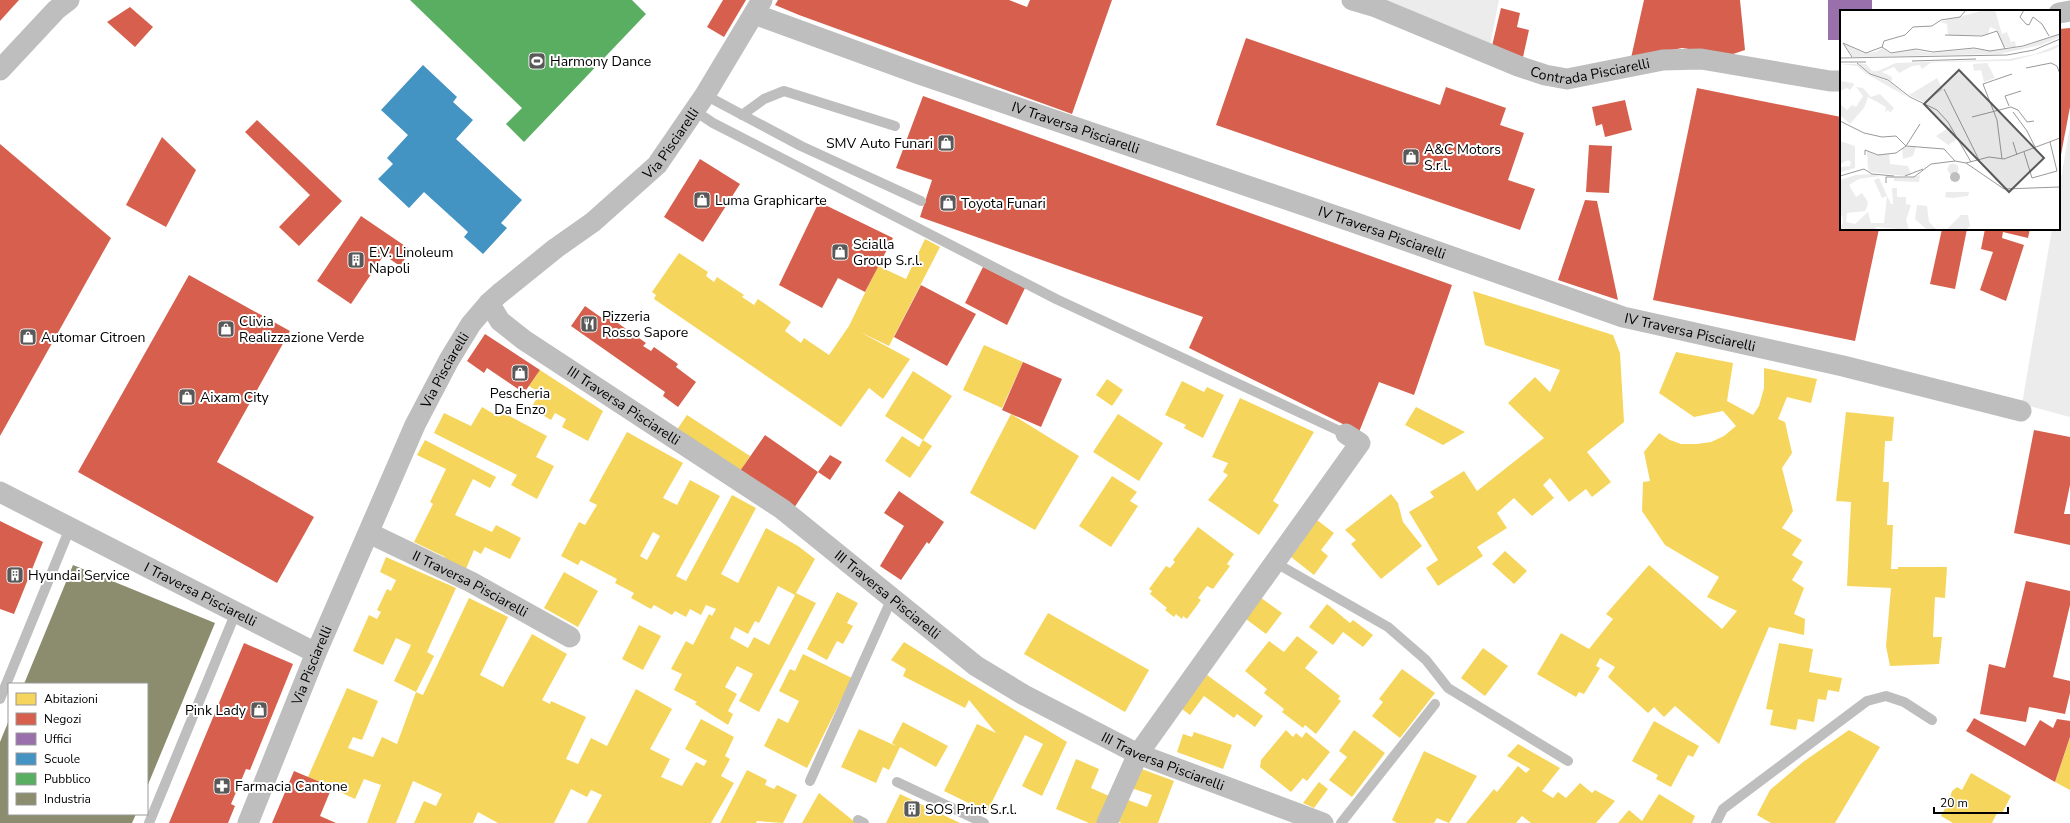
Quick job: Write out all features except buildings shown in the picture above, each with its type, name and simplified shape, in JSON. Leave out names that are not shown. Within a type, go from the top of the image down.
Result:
[{"type":"street","points":[[0,70],[56,10],[68,0]]},
{"type":"street","name":"Contrada Pisciarelli","points":[[1352,0],[1376,7],[1545,76],[1568,79],[1663,60],[1701,60],[1830,81],[1840,81]]},
{"type":"street","name":"Via Pisciarelli","points":[[248,823],[316,653],[415,425],[429,397],[471,324],[489,303],[556,248],[593,222],[657,165],[700,103],[758,7]]},
{"type":"street","name":"IV Traversa Pisciarelli","points":[[758,7],[916,73],[1353,222],[1623,317],[1843,366],[2020,411]]},
{"type":"street","points":[[2060,13],[2070,11]]},
{"type":"street","name":"III Traversa Pisciarelli","points":[[489,303],[500,321],[524,340],[782,509],[976,666],[1024,695],[1138,754],[1323,823]]},
{"type":"street","points":[[1108,823],[1138,754],[1360,443],[1346,434]]},
{"type":"street","name":"I Traversa Pisciarelli","points":[[0,492],[316,653]]},
{"type":"street","name":"II Traversa Pisciarelli","points":[[369,533],[471,582],[570,637]]},
{"type":"lane","points":[[742,115],[764,98],[784,91],[895,126]]},
{"type":"lane","points":[[700,103],[742,115],[801,146],[921,201]]},
{"type":"lane","points":[[700,103],[713,123],[1056,299],[1346,434]]},
{"type":"lane","points":[[0,699],[70,528]]},
{"type":"lane","points":[[1274,562],[1388,626],[1426,660],[1448,688],[1568,761]]},
{"type":"lane","points":[[810,781],[892,598]]},
{"type":"lane","points":[[149,823],[236,612]]},
{"type":"lane","points":[[1716,823],[1724,809],[1867,701],[1886,696],[1904,702],[1932,720]]},
{"type":"lane","points":[[1341,823],[1434,704]]},
{"type":"lane","points":[[897,782],[984,823]]},
{"type":"shaded area","points":[[1369,0],[1499,0],[1490,45]]},
{"type":"shaded area","points":[[2070,126],[2070,417],[2022,404],[2052,230],[2060,230],[2060,184]]},
{"type":"place","name":"Harmony Dance","points":[[537,61]]},
{"type":"place","name":"SMV Auto Funari","points":[[946,143]]},
{"type":"place","name":"A&C Motors S.r.l.","points":[[1411,157]]},
{"type":"place","name":"Luma Graphicarte","points":[[702,200]]},
{"type":"place","name":"Toyota Funari","points":[[948,203]]},
{"type":"place","name":"Scialla Group S.r.l.","points":[[840,252]]},
{"type":"place","name":"E.V. Linoleum Napoli","points":[[356,260]]},
{"type":"place","name":"Pizzeria Rosso Sapore","points":[[589,324]]},
{"type":"place","name":"Clivia Realizzazione Verde","points":[[226,329]]},
{"type":"place","name":"Automar Citroen","points":[[28,337]]},
{"type":"place","name":"Pescheria Da Enzo","points":[[520,373]]},
{"type":"place","name":"Aixam City","points":[[187,397]]},
{"type":"place","name":"Hyundai Service","points":[[15,575]]},
{"type":"place","name":"Pink Lady","points":[[259,710]]},
{"type":"place","name":"Farmacia Cantone","points":[[222,786]]},
{"type":"place","name":"SOS Print S.r.l.","points":[[912,809]]}]
